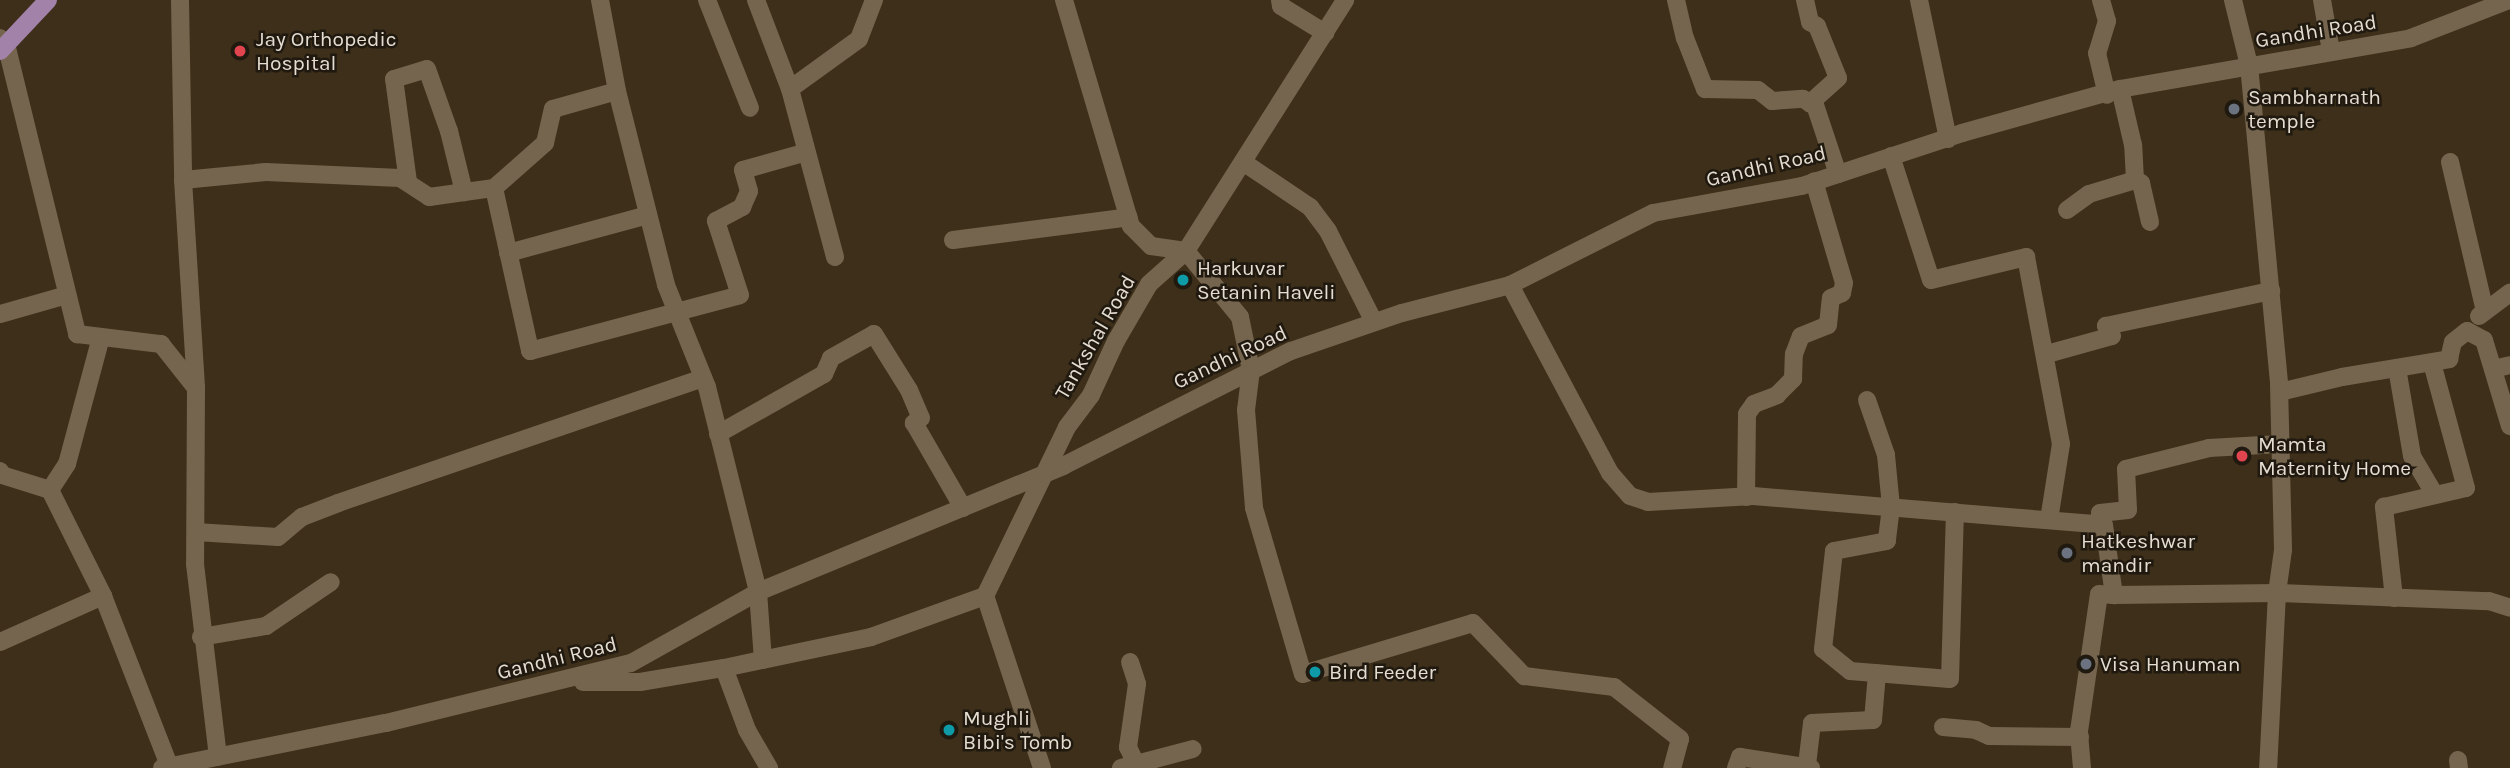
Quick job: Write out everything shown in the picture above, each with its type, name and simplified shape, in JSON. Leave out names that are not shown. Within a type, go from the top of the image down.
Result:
[{"type":"main road","points":[[2,45],[48,0]]},
{"type":"street","points":[[180,0],[183,180],[196,388],[196,532],[201,637],[218,757]]},
{"type":"street","points":[[600,0],[617,91],[648,215],[676,309],[703,378],[758,592],[764,660]]},
{"type":"street","points":[[707,0],[750,107]]},
{"type":"street","points":[[756,0],[790,89],[835,257]]},
{"type":"street","points":[[790,89],[859,40],[874,0]]},
{"type":"street","points":[[1065,0],[1129,217],[1137,234],[1150,246],[1186,251],[1240,317],[1251,370],[1247,410],[1254,508],[1303,674],[1473,623],[1524,676],[1614,687],[1680,739],[1672,768]]},
{"type":"street","points":[[1280,0],[1282,6],[1325,33]]},
{"type":"street","name":"Tankshal Road","points":[[985,597],[1067,427],[1091,395],[1116,341],[1149,284],[1186,251],[1345,0]]},
{"type":"street","points":[[1676,0],[1685,38],[1705,89],[1758,90],[1772,101],[1815,105],[1838,174]]},
{"type":"street","points":[[1805,0],[1810,22],[1817,26],[1838,78],[1810,103]]},
{"type":"street","points":[[1920,0],[1948,139]]},
{"type":"street","points":[[2101,0],[2107,22],[2097,53],[2133,145],[2135,180]]},
{"type":"street","points":[[2233,0],[2249,65],[2280,392],[2283,550],[2277,593],[2268,768]]},
{"type":"street","points":[[2322,0],[2331,51]]},
{"type":"street","name":"Gandhi Road","points":[[167,767],[564,682],[631,663],[758,592],[1063,466],[1251,370],[1374,322],[1510,285],[1653,213],[1814,181],[1948,139],[2114,92],[2249,65],[2411,38],[2509,0]]},
{"type":"street","points":[[2,45],[77,334],[161,344],[196,388]]},
{"type":"street","points":[[408,182],[394,79],[427,69],[464,192]]},
{"type":"street","points":[[183,180],[266,172],[408,182],[429,197],[494,188],[545,142],[553,109],[617,91]]},
{"type":"street","points":[[494,188],[530,351],[676,309],[740,295],[716,221],[719,216],[742,207],[749,191],[743,170],[807,152]]},
{"type":"street","points":[[1891,156],[1931,280],[2026,257],[2047,354],[2061,444],[2049,520]]},
{"type":"street","points":[[1243,162],[1310,206],[1328,231],[1374,322]]},
{"type":"street","points":[[2450,162],[2485,311]]},
{"type":"street","points":[[2067,210],[2089,194],[2135,180],[2141,183],[2150,222]]},
{"type":"street","points":[[1746,496],[1747,414],[1754,404],[1777,395],[1793,379],[1794,354],[1801,336],[1828,324],[1831,298],[1842,293],[1844,283],[1814,181]]},
{"type":"street","points":[[508,253],[648,215]]},
{"type":"street","points":[[953,240],[1129,217]]},
{"type":"street","points":[[1510,285],[1611,473],[1630,496],[1648,502],[1746,496],[2100,524],[2104,525],[2114,596]]},
{"type":"street","points":[[2047,354],[2112,336],[2106,326],[2271,291]]},
{"type":"street","points":[[2280,392],[2449,359],[2453,342],[2485,311],[2510,293]]},
{"type":"street","points":[[0,314],[67,295]]},
{"type":"street","points":[[2467,331],[2484,341],[2501,367],[2510,426]]},
{"type":"street","points":[[718,434],[824,374],[831,358],[874,334],[909,390],[921,418],[915,423],[963,508]]},
{"type":"street","points":[[50,490],[67,464],[101,337]]},
{"type":"street","points":[[2394,598],[2384,507],[2466,488],[2439,403],[2432,363]]},
{"type":"street","points":[[2397,368],[2412,456],[2435,495]]},
{"type":"street","points":[[196,532],[278,537],[302,517],[338,503],[703,378]]},
{"type":"street","points":[[1867,400],[1886,455],[1891,507],[1888,541],[1834,551],[1823,649],[1850,671],[1950,679],[1955,512]]},
{"type":"street","points":[[2100,524],[2100,513],[2128,510],[2126,469],[2209,448],[2281,444]]},
{"type":"street","points":[[0,471],[2,475],[50,490],[103,596],[167,767]]},
{"type":"street","points":[[201,637],[266,626],[331,582]]},
{"type":"street","points":[[2082,768],[2080,737],[2099,593],[2114,596],[2277,593],[2489,601],[2510,608]]},
{"type":"street","points":[[0,642],[103,596]]},
{"type":"street","points":[[564,682],[640,682],[764,660],[871,637],[985,597],[1042,768]]},
{"type":"street","points":[[1130,662],[1137,684],[1128,765],[1193,749]]},
{"type":"street","points":[[724,668],[747,730],[769,768]]},
{"type":"street","points":[[1736,768],[1740,757],[1809,767],[1812,723],[1873,720],[1877,673]]},
{"type":"street","points":[[1943,727],[1976,730],[1989,736],[2080,737]]},
{"type":"place","name":"Jay Orthopedic Hospital","points":[[240,51]]},
{"type":"place","name":"Sambharnath temple","points":[[2234,109]]},
{"type":"place","name":"Harkuvar Setanin Haveli","points":[[1183,280]]},
{"type":"place","name":"Mamta Maternity Home","points":[[2242,456]]},
{"type":"place","name":"Hatkeshwar mandir","points":[[2067,553]]},
{"type":"place","name":"Visa Hanuman","points":[[2086,664]]},
{"type":"place","name":"Bird Feeder","points":[[1315,672]]},
{"type":"place","name":"Mughli Bibi's Tomb","points":[[949,730]]}]
